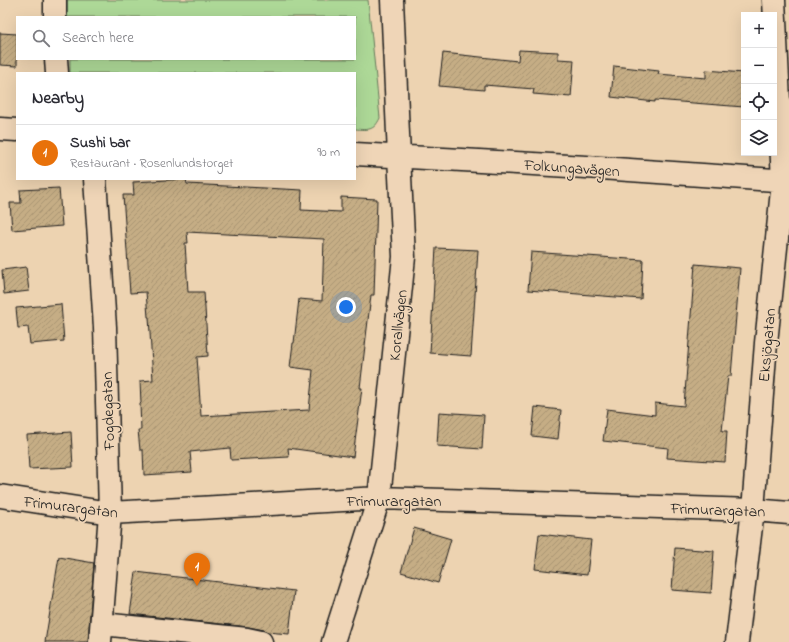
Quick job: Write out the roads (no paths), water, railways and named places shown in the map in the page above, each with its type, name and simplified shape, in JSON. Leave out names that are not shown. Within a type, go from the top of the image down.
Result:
[{"type":"street","points":[[55,0],[55,16]]},
{"type":"street","name":"Korallvägen","points":[[333,642],[378,498],[404,257],[392,0]]},
{"type":"street","name":"Eksjögatan","points":[[737,642],[753,510],[766,343],[786,181],[774,0]]},
{"type":"street","points":[[56,60],[57,72]]},
{"type":"street","points":[[0,129],[16,130]]},
{"type":"street","name":"Folkungavägen","points":[[356,154],[586,167],[786,181]]},
{"type":"street","name":"Fogdegatan","points":[[95,180],[105,327],[110,514],[101,633]]},
{"type":"street","name":"Frimurargatan","points":[[0,496],[110,514],[378,498],[753,510],[789,513]]},
{"type":"street","points":[[101,633],[248,639],[261,642]]},
{"type":"place","name":"Sushi bar","points":[[197,586]]}]
